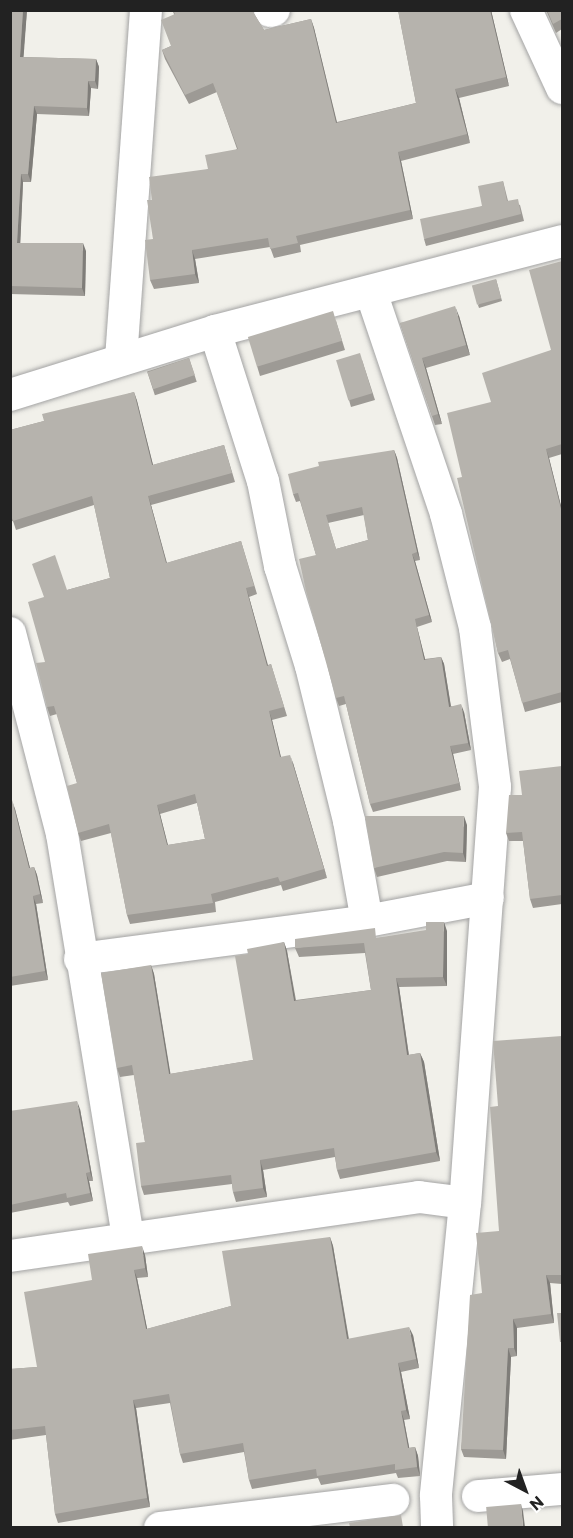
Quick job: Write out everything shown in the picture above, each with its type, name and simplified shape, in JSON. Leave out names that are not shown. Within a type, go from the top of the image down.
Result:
[{"type":"street","points":[[121,359],[146,10]]},
{"type":"street","points":[[526,10],[562,88]]},
{"type":"street","points":[[10,395],[215,331],[562,241]]},
{"type":"street","points":[[371,292],[446,514],[475,628],[495,787],[465,1203],[442,1413],[437,1527]]},
{"type":"street","points":[[215,331],[263,481],[280,566],[310,666],[349,821],[367,921]]},
{"type":"street","points":[[10,633],[62,834],[80,959],[128,1236]]},
{"type":"street","points":[[80,959],[367,921],[488,898]]},
{"type":"street","points":[[10,1256],[128,1236],[419,1197],[465,1203]]},
{"type":"street","points":[[478,1496],[562,1489]]},
{"type":"street","points":[[159,1527],[393,1500]]},
{"type":"building","points":[[10,10],[23,10],[20,57],[96,59],[95,81],[88,81],[87,108],[34,106],[28,174],[21,174],[17,243],[83,243],[82,288],[10,286]]},
{"type":"building","points":[[173,10],[252,10],[264,30],[311,19],[336,123],[416,103],[398,10],[490,10],[506,77],[455,89],[467,134],[398,152],[410,210],[296,236],[298,243],[270,249],[268,238],[192,250],[195,274],[150,280],[145,240],[153,239],[147,200],[152,200],[149,177],[208,169],[205,155],[238,149],[213,83],[185,95],[162,50],[171,46],[161,20],[175,14]]},
{"type":"building","points":[[547,10],[562,10],[562,19],[553,24]]},
{"type":"building","points":[[503,181],[507,201],[518,199],[521,214],[424,239],[420,219],[482,206],[478,186]]},
{"type":"building","points":[[562,261],[562,444],[546,449],[562,513],[562,692],[522,703],[508,650],[498,653],[457,478],[462,477],[447,413],[491,402],[482,373],[551,350],[529,270]]},
{"type":"building","points":[[496,279],[501,298],[477,305],[472,285]]},
{"type":"building","points":[[455,306],[466,345],[422,358],[438,414],[432,416],[400,323]]},
{"type":"building","points":[[333,311],[342,341],[257,367],[248,337]]},
{"type":"building","points":[[360,353],[372,393],[348,400],[336,360]]},
{"type":"building","points":[[189,358],[195,375],[153,389],[147,372]]},
{"type":"building","points":[[134,392],[152,465],[224,445],[232,473],[148,496],[166,563],[241,541],[254,586],[246,588],[267,666],[271,664],[284,707],[269,711],[280,757],[290,755],[324,869],[280,882],[278,877],[211,894],[213,903],[127,915],[109,824],[78,833],[67,786],[77,783],[54,706],[47,707],[36,663],[45,662],[28,602],[44,597],[32,564],[55,555],[67,590],[110,578],[92,496],[13,521],[10,513],[10,430],[44,421],[42,414]],"holes":[[[195,794],[205,839],[167,845],[157,805]]]},
{"type":"building","points":[[394,450],[417,552],[412,554],[429,615],[415,619],[424,660],[441,657],[449,707],[461,704],[468,743],[450,746],[459,783],[370,804],[344,696],[336,698],[299,559],[316,555],[298,493],[293,494],[288,474],[319,466],[318,462]],"holes":[[[362,507],[368,540],[336,549],[326,515]]]},
{"type":"building","points":[[562,766],[562,895],[530,899],[522,832],[506,833],[509,795],[522,795],[519,771]]},
{"type":"building","points":[[12,800],[29,868],[34,867],[40,894],[33,896],[45,971],[10,977],[10,801]]},
{"type":"building","points":[[365,816],[464,816],[463,853],[444,852],[374,868]]},
{"type":"building","points":[[426,922],[444,922],[443,977],[396,978],[407,1055],[420,1053],[436,1152],[337,1170],[334,1148],[260,1160],[263,1188],[233,1192],[231,1175],[141,1186],[136,1143],[145,1142],[132,1065],[117,1068],[101,973],[151,965],[169,1074],[253,1060],[235,956],[248,954],[247,949],[284,942],[294,1001],[371,990],[364,943],[295,948],[295,939],[375,928],[376,938],[426,930]]},
{"type":"building","points":[[562,1036],[562,1275],[546,1275],[551,1314],[513,1319],[514,1348],[508,1348],[503,1450],[461,1449],[470,1295],[482,1293],[476,1233],[499,1231],[490,1107],[498,1106],[493,1041]]},
{"type":"building","points":[[77,1101],[90,1172],[86,1173],[90,1193],[67,1198],[66,1193],[10,1205],[10,1111]]},
{"type":"building","points":[[330,1237],[347,1339],[409,1327],[416,1359],[398,1363],[406,1410],[401,1411],[408,1448],[415,1447],[417,1467],[395,1470],[395,1464],[317,1476],[316,1469],[249,1480],[243,1443],[180,1454],[169,1394],[133,1400],[147,1498],[55,1514],[45,1426],[10,1430],[10,1369],[37,1367],[24,1292],[92,1280],[88,1254],[142,1246],[145,1268],[134,1270],[146,1329],[231,1306],[222,1251]]},
{"type":"building","points":[[557,1313],[562,1313],[562,1342],[560,1342]]},
{"type":"building","points":[[521,1504],[523,1527],[488,1528],[486,1507]]},
{"type":"building","points":[[401,1515],[403,1527],[350,1527],[349,1523]]}]
